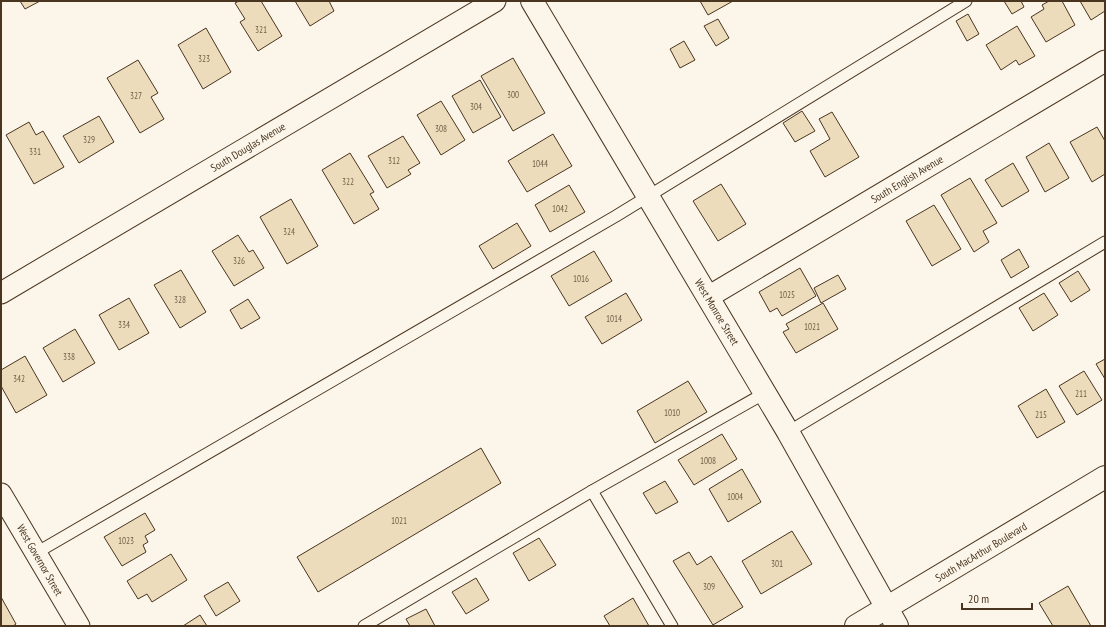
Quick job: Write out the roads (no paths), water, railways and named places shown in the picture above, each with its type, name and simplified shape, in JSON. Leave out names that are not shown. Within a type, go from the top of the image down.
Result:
[{"type":"street","name":"South Douglas Avenue","points":[[1,293],[495,1]]},
{"type":"street","name":"West Monroe Street","points":[[532,1],[788,432],[892,617]]},
{"type":"street","name":"South English Avenue","points":[[708,297],[1105,62]]},
{"type":"street","name":"South MacArthur Boulevard","points":[[856,626],[892,617],[1105,477]]},
{"type":"street","name":"West Governor Street","points":[[1,494],[79,626]]},
{"type":"lane","points":[[36,552],[649,196],[966,1]]},
{"type":"lane","points":[[788,432],[1105,242]]},
{"type":"lane","points":[[364,626],[592,491],[765,393]]},
{"type":"lane","points":[[592,491],[672,626]]}]
